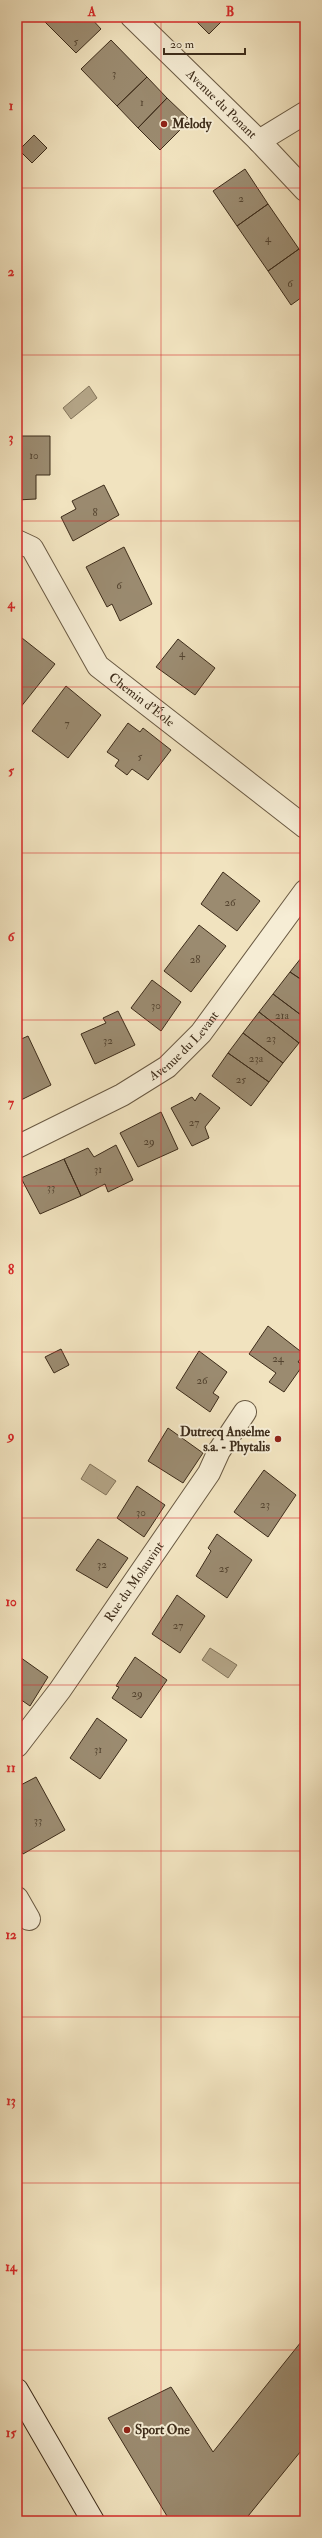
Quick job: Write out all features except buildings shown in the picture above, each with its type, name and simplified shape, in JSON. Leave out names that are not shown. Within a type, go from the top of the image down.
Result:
[{"type":"street","name":"Avenue du Ponant","points":[[132,17],[259,141]]},
{"type":"street","points":[[305,113],[259,141],[305,190]]},
{"type":"street","name":"Chemin d'Éole","points":[[17,541],[32,548],[98,666],[305,827]]},
{"type":"street","name":"Avenue du Levant","points":[[17,1147],[122,1096],[166,1068],[201,1033],[305,891]]},
{"type":"street","name":"Rue du Molauvint","points":[[17,1746],[60,1690],[204,1479],[245,1412]]},
{"type":"street","points":[[17,1898],[29,1919]]},
{"type":"street","points":[[17,2390],[93,2521]]},
{"type":"shaded area","points":[[89,386],[97,398],[71,419],[63,408]]},
{"type":"shaded area","points":[[90,1464],[116,1481],[106,1495],[81,1479]]},
{"type":"shaded area","points":[[210,1648],[237,1665],[228,1678],[202,1660]]},
{"type":"place","name":"Melody","points":[[164,124]]},
{"type":"place","name":"Dutrecq Anselme s.a. - Phytalis","points":[[278,1439]]},
{"type":"place","name":"Sport One","points":[[127,2430]]}]
